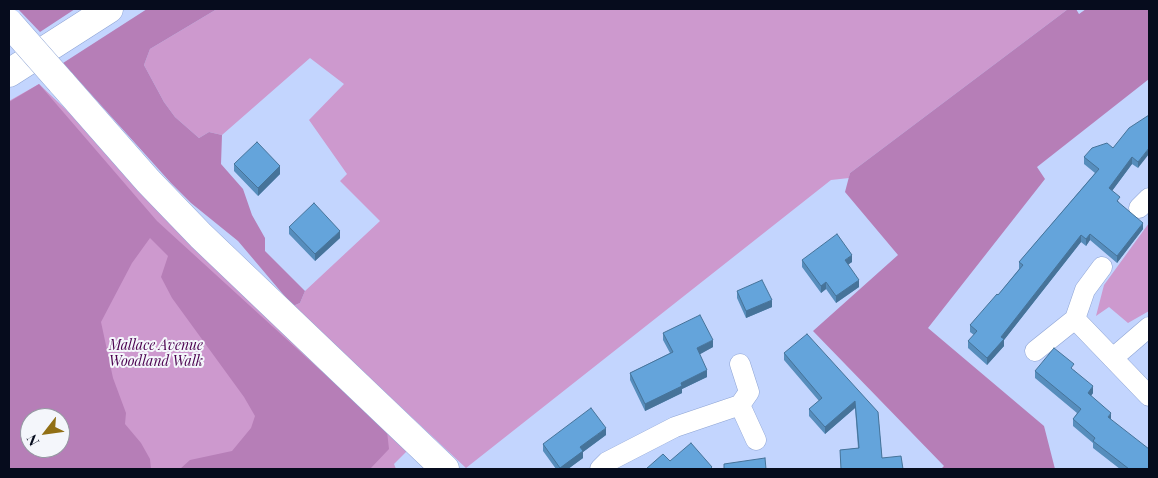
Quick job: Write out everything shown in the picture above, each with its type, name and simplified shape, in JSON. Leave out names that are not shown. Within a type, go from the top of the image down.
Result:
[{"type":"main road","points":[[9,73],[109,9]]},
{"type":"main road","points":[[9,23],[148,181],[201,236],[444,469]]},
{"type":"street","points":[[1035,351],[1076,319],[1085,290],[1102,267]]},
{"type":"street","points":[[1076,319],[1149,396]]},
{"type":"street","points":[[1113,358],[1149,327]]},
{"type":"street","points":[[600,469],[607,462],[675,427],[740,405],[748,392],[740,364]]},
{"type":"street","points":[[740,405],[756,440]]},
{"type":"green space","points":[[217,9],[1068,9],[850,173],[849,178],[831,180],[466,468],[293,306],[300,303],[305,291],[380,221],[340,181],[347,174],[309,120],[344,84],[310,58],[222,135],[209,132],[199,138],[175,117],[164,102],[144,65],[150,49]]},
{"type":"green space","name":"Mallace Avenue Woodland Walk","points":[[39,84],[416,442],[394,464],[396,469],[9,469],[9,101]]},
{"type":"green space","points":[[1149,223],[1149,311],[1128,323],[1109,307],[1096,316],[1104,285]]},
{"type":"shaded area","points":[[18,9],[75,9],[40,32]]},
{"type":"shaded area","points":[[147,9],[217,9],[150,49],[144,65],[164,102],[175,117],[199,138],[209,132],[222,135],[221,164],[243,189],[252,215],[265,238],[265,251],[305,291],[300,303],[293,306],[238,241],[191,203],[171,183],[63,63]]},
{"type":"shaded area","points":[[1068,9],[1076,9],[1079,14],[1086,9],[1149,9],[1149,79],[1037,167],[1045,179],[928,328],[1044,426],[1055,469],[941,469],[944,466],[813,331],[898,255],[845,192],[850,173]]},
{"type":"shaded area","name":"Mallace Avenue Woodland Walk","points":[[39,84],[157,221],[387,431],[389,449],[370,469],[180,469],[190,460],[232,451],[251,428],[255,416],[244,397],[172,298],[161,277],[168,256],[150,238],[132,263],[101,322],[113,378],[126,413],[125,424],[141,443],[150,459],[151,469],[9,469],[9,102]]},
{"type":"building","points":[[1149,115],[1149,148],[1138,162],[1132,157],[1109,188],[1120,197],[1117,201],[1143,223],[1117,256],[1090,234],[1086,239],[1081,235],[1001,337],[1004,339],[987,358],[968,341],[977,331],[970,325],[1023,265],[1019,262],[1099,169],[1084,157],[1092,148],[1107,143],[1113,148],[1129,128]]},
{"type":"building","points":[[257,142],[280,166],[258,188],[234,164]]},
{"type":"building","points":[[314,203],[340,231],[315,254],[289,227]]},
{"type":"building","points":[[837,234],[852,255],[845,260],[859,280],[836,296],[826,282],[821,286],[802,260]]},
{"type":"building","points":[[762,280],[772,300],[746,311],[737,291]]},
{"type":"building","points":[[700,315],[713,340],[697,348],[707,370],[681,383],[682,386],[645,404],[630,373],[673,352],[663,333]]},
{"type":"building","points":[[807,334],[878,412],[882,458],[901,456],[903,469],[841,469],[840,450],[859,448],[855,401],[825,427],[809,409],[822,398],[784,353]]},
{"type":"building","points":[[1054,348],[1074,364],[1071,368],[1093,386],[1088,393],[1111,413],[1108,417],[1149,449],[1149,469],[1129,469],[1093,441],[1095,438],[1073,419],[1081,409],[1035,371]]},
{"type":"building","points":[[591,408],[606,428],[580,447],[583,451],[560,468],[543,444]]},
{"type":"building","points":[[691,443],[712,467],[710,469],[646,469],[663,454],[670,461]]},
{"type":"building","points":[[765,458],[766,469],[724,469],[724,464]]}]
